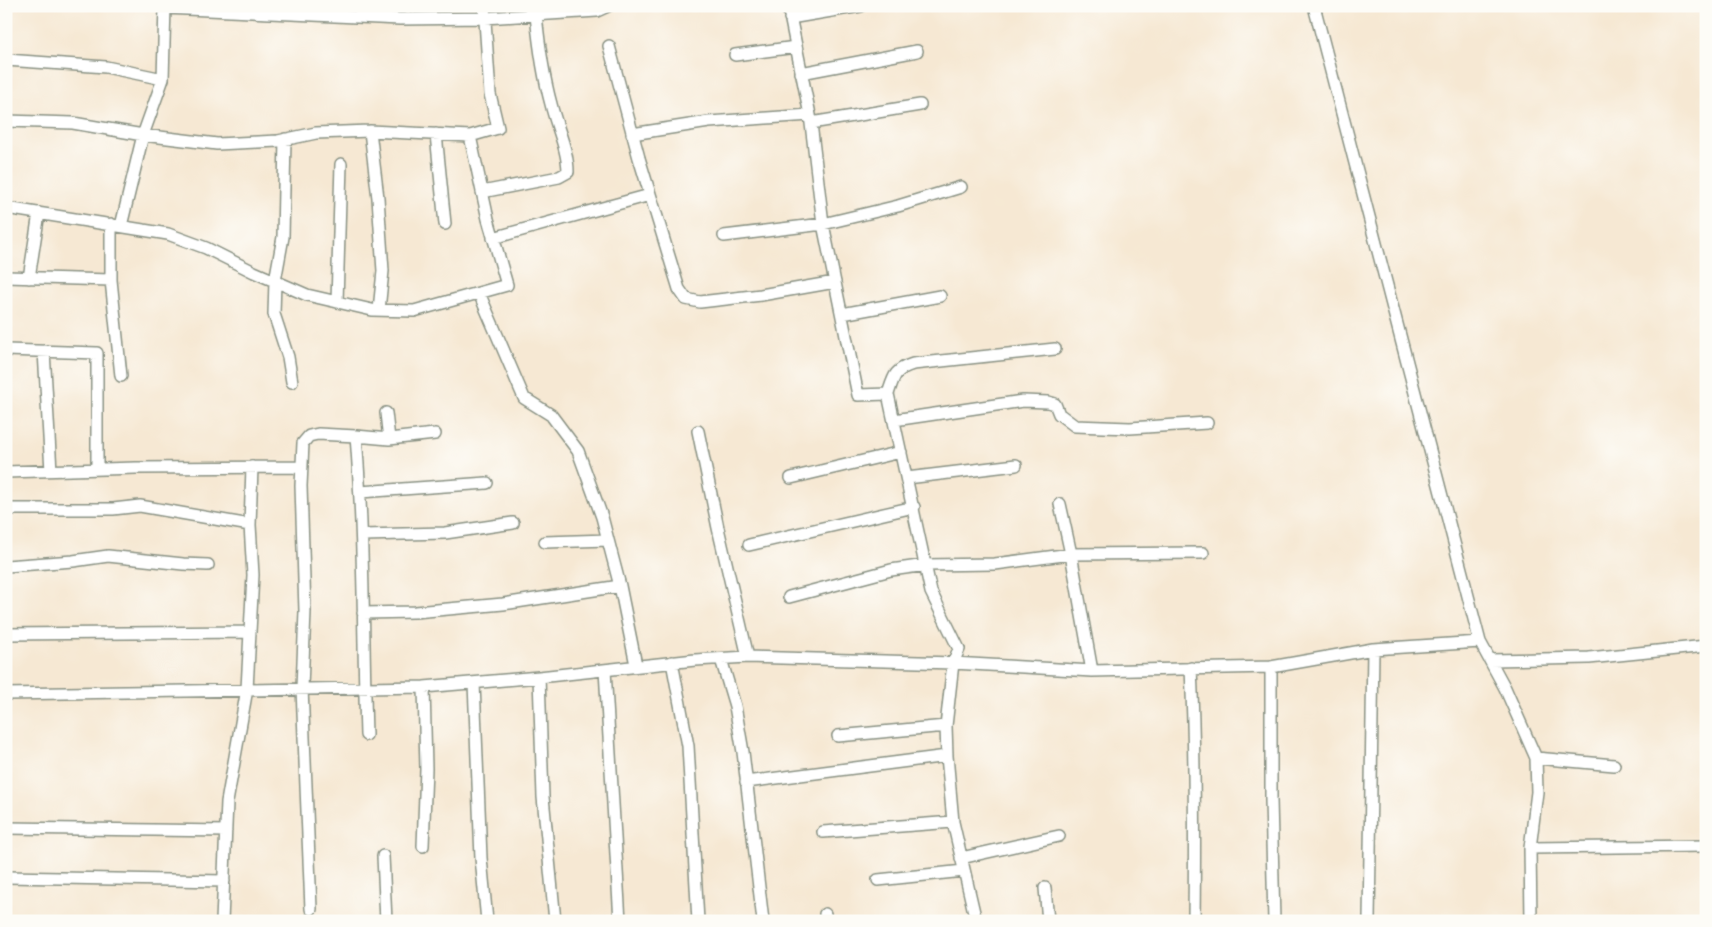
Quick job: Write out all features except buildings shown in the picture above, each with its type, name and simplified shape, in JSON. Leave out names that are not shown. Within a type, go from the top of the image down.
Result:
[{"type":"street","points":[[6,121],[73,123],[217,144],[278,141],[316,133],[370,131],[470,136],[498,128],[490,94],[484,6]]},
{"type":"street","points":[[121,376],[111,280],[116,225],[143,134],[163,79],[165,7],[360,12],[400,19],[536,15],[597,11],[608,6]]},
{"type":"street","points":[[788,6],[810,119],[823,224],[858,396],[888,394]]},
{"type":"street","points":[[790,18],[860,6]]},
{"type":"street","points":[[1314,6],[1480,642],[1505,688],[1536,758],[1537,792],[1530,848],[1531,921]]},
{"type":"street","points":[[482,192],[559,177],[568,172],[568,161],[551,104],[543,66],[536,15]]},
{"type":"street","points":[[609,46],[650,195],[679,289],[686,299],[700,302],[753,296],[835,282]]},
{"type":"street","points":[[735,55],[796,47]]},
{"type":"street","points":[[801,73],[916,51]]},
{"type":"street","points":[[6,60],[106,67],[163,79]]},
{"type":"street","points":[[632,134],[709,122],[810,119],[920,105]]},
{"type":"street","points":[[370,131],[378,198],[383,271],[379,310]]},
{"type":"street","points":[[436,134],[445,224]]},
{"type":"street","points":[[6,208],[168,234],[206,248],[307,295],[379,310],[414,311],[506,285],[493,238],[470,136]]},
{"type":"street","points":[[285,139],[283,237],[275,281],[274,314],[288,357],[292,382]]},
{"type":"street","points":[[337,302],[341,164]]},
{"type":"street","points":[[724,236],[823,224],[898,206],[961,187]]},
{"type":"street","points":[[493,238],[650,195]]},
{"type":"street","points":[[29,278],[39,214]]},
{"type":"street","points":[[6,277],[111,280]]},
{"type":"street","points":[[479,293],[524,398],[551,415],[578,451],[602,517],[620,586],[636,665]]},
{"type":"street","points":[[842,314],[940,296]]},
{"type":"street","points":[[976,921],[953,822],[946,726],[953,662],[958,649],[931,592],[888,394],[896,372],[913,364],[1055,349]]},
{"type":"street","points":[[6,350],[97,352],[97,469]]},
{"type":"street","points":[[44,351],[51,471]]},
{"type":"street","points":[[97,360],[120,361]]},
{"type":"street","points":[[894,420],[1023,401],[1055,404],[1059,414],[1075,426],[1130,428],[1207,423]]},
{"type":"street","points":[[386,413],[389,439]]},
{"type":"street","points":[[698,431],[748,657]]},
{"type":"street","points":[[311,908],[302,688],[305,611],[303,443],[309,436],[318,434],[389,439],[435,434]]},
{"type":"street","points":[[356,436],[362,535],[366,735]]},
{"type":"street","points":[[791,478],[901,452]]},
{"type":"street","points":[[907,478],[1016,465]]},
{"type":"street","points":[[222,921],[227,802],[247,689],[253,575],[250,525],[252,467]]},
{"type":"street","points":[[6,472],[302,467]]},
{"type":"street","points":[[360,492],[487,484]]},
{"type":"street","points":[[1060,504],[1092,671]]},
{"type":"street","points":[[6,509],[113,509],[140,506],[250,525]]},
{"type":"street","points":[[748,545],[914,507]]},
{"type":"street","points":[[362,535],[446,533],[513,523]]},
{"type":"street","points":[[545,542],[608,540]]},
{"type":"street","points":[[789,597],[891,570],[926,564],[994,564],[1071,554],[1203,553]]},
{"type":"street","points":[[6,566],[73,561],[108,556],[183,564],[208,564]]},
{"type":"street","points":[[363,613],[415,612],[503,604],[620,586]]},
{"type":"street","points":[[6,634],[250,632]]},
{"type":"street","points":[[6,694],[424,687],[539,677],[636,665],[748,657],[953,662],[1092,671],[1271,667],[1373,649],[1480,642]]},
{"type":"street","points":[[1490,660],[1589,658],[1706,646]]},
{"type":"street","points":[[1369,921],[1373,649]]},
{"type":"street","points":[[721,659],[735,706],[743,752],[763,921]]},
{"type":"street","points":[[672,662],[688,746],[698,921]]},
{"type":"street","points":[[1271,667],[1271,800],[1274,921]]},
{"type":"street","points":[[1191,668],[1196,808],[1194,921]]},
{"type":"street","points":[[605,670],[620,921]]},
{"type":"street","points":[[539,677],[543,796],[555,921]]},
{"type":"street","points":[[474,683],[481,858],[488,921]]},
{"type":"street","points":[[423,846],[426,769],[424,687]]},
{"type":"street","points":[[838,736],[946,726]]},
{"type":"street","points":[[746,782],[948,756]]},
{"type":"street","points":[[1536,758],[1614,765]]},
{"type":"street","points":[[823,832],[953,822]]},
{"type":"street","points":[[6,828],[226,831]]},
{"type":"street","points":[[961,858],[1059,836]]},
{"type":"street","points":[[1530,848],[1706,846]]},
{"type":"street","points":[[383,856],[386,921]]},
{"type":"street","points":[[878,880],[964,871]]},
{"type":"street","points":[[6,877],[224,881]]},
{"type":"street","points":[[1045,888],[1048,921]]}]
